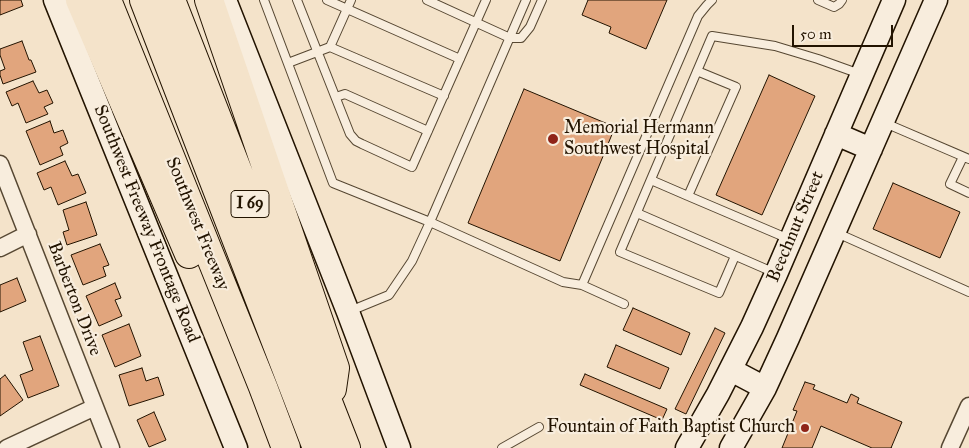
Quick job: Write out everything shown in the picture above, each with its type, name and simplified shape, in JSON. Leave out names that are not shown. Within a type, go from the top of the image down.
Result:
[{"type":"highway","points":[[80,0],[233,357],[263,387]]},
{"type":"highway","name":"Southwest Freeway","points":[[107,0],[286,448]]},
{"type":"highway","points":[[144,0],[317,448]]},
{"type":"highway","name":"I 69","points":[[171,0],[346,448]]},
{"type":"highway","points":[[209,0],[335,368],[330,408]]},
{"type":"main road","name":"Southwest Freeway Frontage Road","points":[[55,0],[236,448]]},
{"type":"main road","points":[[225,0],[348,312],[399,448]]},
{"type":"main road","name":"Beechnut Street","points":[[687,448],[718,394],[752,327],[894,0]]},
{"type":"main road","points":[[732,448],[765,388],[810,290],[936,0]]},
{"type":"main road","points":[[836,134],[872,149]]},
{"type":"main road","points":[[730,370],[765,388]]},
{"type":"street","name":"Barberton Drive","points":[[0,164],[111,448]]},
{"type":"street","points":[[0,248],[28,234]]},
{"type":"street","points":[[950,448],[969,406]]},
{"type":"street","points":[[7,448],[95,407]]},
{"type":"lane","points":[[264,0],[334,183],[430,222],[563,282],[582,285],[624,304]]},
{"type":"lane","points":[[297,0],[350,134],[356,141],[412,167],[486,0]]},
{"type":"lane","points":[[327,0],[460,59]]},
{"type":"lane","points":[[330,47],[351,0]]},
{"type":"lane","points":[[427,0],[510,38],[521,38],[530,27],[542,0]]},
{"type":"lane","points":[[348,312],[389,295],[412,261],[526,0]]},
{"type":"lane","points":[[582,285],[698,16],[712,0]]},
{"type":"lane","points":[[818,0],[834,7],[840,4],[842,0]]},
{"type":"lane","points":[[735,256],[719,293],[620,252],[712,36],[775,46],[862,75]]},
{"type":"lane","points":[[288,62],[330,47],[444,96]]},
{"type":"lane","points":[[688,196],[736,87],[697,70]]},
{"type":"lane","points":[[336,97],[345,94],[428,130]]},
{"type":"lane","points":[[883,123],[966,158],[950,184],[969,193]]},
{"type":"lane","points":[[651,180],[791,240]]},
{"type":"lane","points":[[637,213],[776,274]]},
{"type":"lane","points":[[836,232],[969,292]]},
{"type":"lane","points":[[502,448],[539,427]]},
{"type":"building","points":[[0,0],[21,0],[23,6],[0,15]]},
{"type":"building","points":[[588,0],[667,0],[646,49],[609,33],[611,27],[582,15]]},
{"type":"building","points":[[22,41],[36,72],[3,84],[0,71],[5,69],[0,49]]},
{"type":"building","points":[[769,75],[815,96],[762,215],[716,195]]},
{"type":"building","points":[[33,81],[39,93],[47,90],[53,103],[44,107],[48,114],[26,123],[18,103],[12,106],[6,92]]},
{"type":"building","points":[[524,89],[615,127],[560,261],[468,223]]},
{"type":"building","points":[[50,121],[54,133],[63,130],[68,143],[60,147],[63,155],[40,165],[26,131]]},
{"type":"building","points":[[65,161],[72,176],[78,174],[86,193],[58,205],[51,187],[44,190],[37,173]]},
{"type":"building","points":[[893,183],[960,212],[940,258],[873,229]]},
{"type":"building","points":[[86,202],[97,235],[67,245],[63,232],[69,230],[63,210]]},
{"type":"building","points":[[100,244],[109,265],[103,267],[106,276],[83,285],[71,255]]},
{"type":"building","points":[[17,278],[26,301],[0,312],[0,285]]},
{"type":"building","points":[[115,283],[121,298],[115,300],[122,316],[99,326],[86,296]]},
{"type":"building","points":[[633,308],[690,333],[681,355],[623,330]]},
{"type":"building","points":[[129,324],[141,356],[115,367],[102,335]]},
{"type":"building","points":[[715,328],[725,333],[686,414],[675,409]]},
{"type":"building","points":[[40,336],[59,386],[28,398],[20,375],[33,370],[23,342]]},
{"type":"building","points":[[616,345],[669,368],[660,389],[607,367]]},
{"type":"building","points":[[142,368],[146,381],[158,377],[164,395],[129,406],[119,375]]},
{"type":"building","points":[[585,374],[667,409],[662,420],[580,385]]},
{"type":"building","points":[[5,375],[23,400],[0,416],[0,379]]},
{"type":"building","points":[[805,382],[815,385],[813,389],[847,403],[851,394],[859,398],[857,403],[902,422],[891,448],[872,448],[821,426],[812,448],[782,448],[797,411],[793,410]]},
{"type":"building","points":[[154,412],[166,440],[149,447],[137,420]]},
{"type":"place","name":"Memorial Hermann Southwest Hospital","points":[[553,139]]},
{"type":"place","name":"Fountain of Faith Baptist Church","points":[[805,428]]}]
